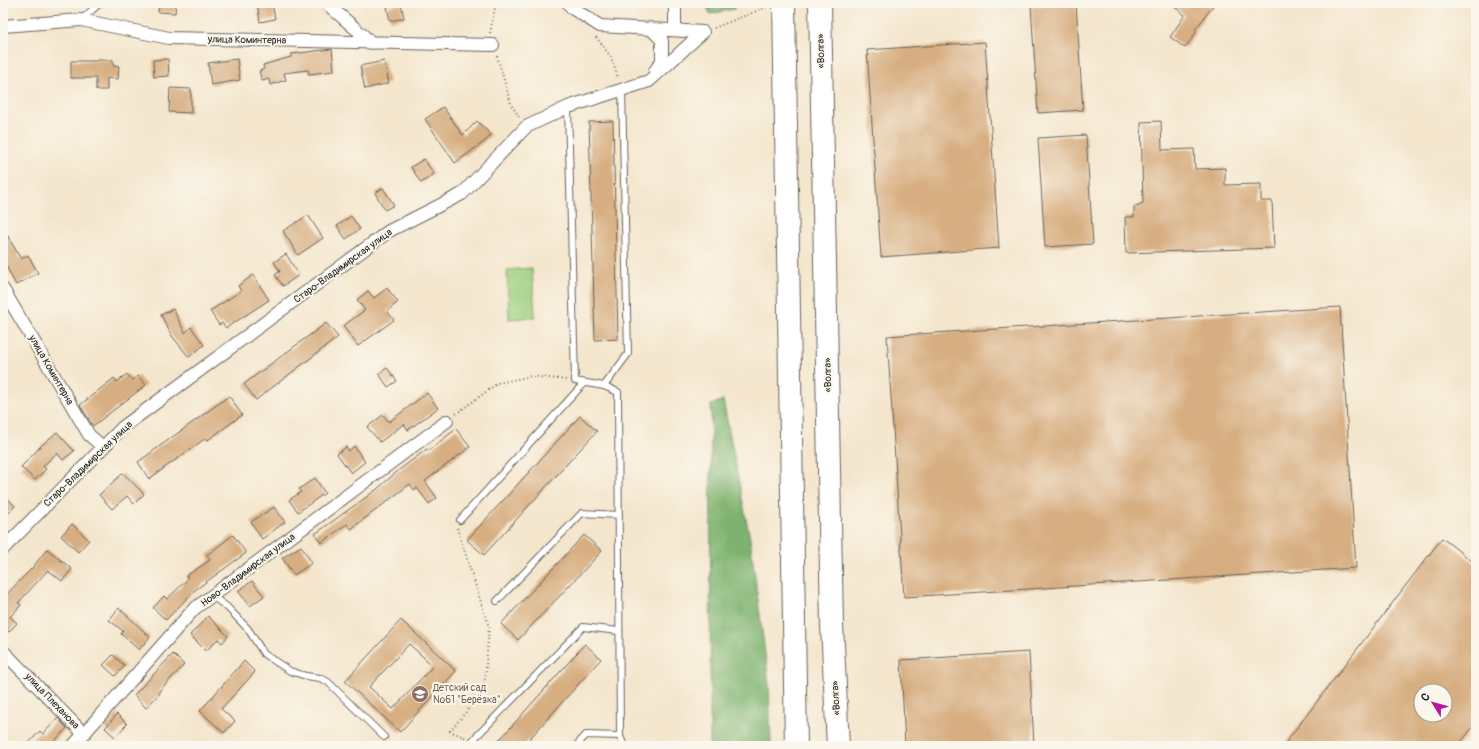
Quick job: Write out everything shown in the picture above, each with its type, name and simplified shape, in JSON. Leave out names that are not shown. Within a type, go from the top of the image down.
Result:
[{"type":"highway","name":"«Волга»","points":[[820,3],[832,617],[838,746]]},
{"type":"highway","points":[[777,4],[796,746]]},
{"type":"street","points":[[326,3],[372,43]]},
{"type":"street","points":[[568,3],[572,8],[600,26],[704,32]]},
{"type":"street","points":[[675,3],[675,30]]},
{"type":"street","name":"улица Коминтерна","points":[[3,26],[81,20],[169,38],[493,45]]},
{"type":"street","points":[[649,81],[662,61],[662,40],[650,28]]},
{"type":"street","name":"Старо-Владимирская улица","points":[[3,549],[123,427],[389,231],[462,194],[526,127],[568,107],[649,81],[704,32]]},
{"type":"street","name":"улица Коминтерна","points":[[3,288],[89,436],[103,447]]},
{"type":"street","name":"Ново-Владимирская улица","points":[[73,746],[194,609],[447,421]]},
{"type":"street","name":"улица Плеханова","points":[[3,651],[84,734]]},
{"type":"lane","points":[[81,20],[100,3]]},
{"type":"lane","points":[[604,386],[628,354],[622,90]]},
{"type":"lane","points":[[568,107],[575,381],[604,386],[618,392],[620,736],[624,746]]},
{"type":"lane","points":[[460,520],[584,383]]},
{"type":"lane","points":[[497,601],[582,513],[619,515]]},
{"type":"lane","points":[[212,596],[227,607],[248,629],[264,654],[290,671],[306,676],[320,678],[328,682],[384,737]]},
{"type":"lane","points":[[473,740],[583,627],[620,631]]},
{"type":"lane","points":[[576,746],[586,735],[620,736]]},
{"type":"path","points":[[496,3],[489,37],[493,45],[510,104],[526,127]]},
{"type":"path","points":[[704,32],[777,4]]},
{"type":"path","points":[[593,33],[611,57],[622,90]]},
{"type":"path","points":[[447,421],[498,383],[532,376],[575,381]]},
{"type":"path","points":[[460,520],[454,518],[489,627],[484,691],[450,731],[473,740]]},
{"type":"green space","points":[[706,3],[735,3],[734,9],[710,14]]},
{"type":"green space","points":[[532,268],[535,317],[509,319],[507,270]]},
{"type":"green space","points":[[723,400],[750,539],[769,684],[771,746],[710,746],[711,405]]},
{"type":"building","points":[[159,3],[176,3],[175,13],[158,12]]},
{"type":"building","points":[[257,3],[272,3],[275,19],[260,22]]},
{"type":"building","points":[[1076,3],[1083,110],[1038,113],[1031,6]]},
{"type":"building","points":[[1169,3],[1215,3],[1195,30],[1197,31],[1185,48],[1170,37],[1185,15]]},
{"type":"building","points":[[401,4],[404,18],[390,21],[387,7]]},
{"type":"building","points":[[985,42],[999,248],[881,257],[867,50]]},
{"type":"building","points":[[332,49],[334,71],[309,74],[308,70],[284,73],[286,80],[270,85],[269,79],[262,81],[259,71],[264,69],[263,65],[291,57],[291,54]]},
{"type":"building","points":[[168,59],[169,76],[154,77],[153,60]]},
{"type":"building","points":[[237,59],[240,80],[211,85],[208,63]]},
{"type":"building","points":[[113,60],[113,66],[119,66],[118,79],[107,78],[107,90],[96,90],[96,78],[71,78],[71,61]]},
{"type":"building","points":[[384,61],[389,83],[365,89],[360,66]]},
{"type":"building","points":[[170,88],[191,89],[191,113],[169,112]]},
{"type":"building","points":[[443,107],[463,135],[477,121],[491,135],[484,142],[455,163],[425,119]]},
{"type":"building","points":[[613,121],[618,339],[595,340],[589,122]]},
{"type":"building","points":[[1161,121],[1162,150],[1194,149],[1195,169],[1225,168],[1225,185],[1261,184],[1261,201],[1272,201],[1274,248],[1126,253],[1125,217],[1134,217],[1134,207],[1143,203],[1141,122]]},
{"type":"building","points":[[1086,135],[1093,244],[1045,247],[1038,138]]},
{"type":"building","points":[[424,159],[434,174],[421,183],[411,167]]},
{"type":"building","points":[[383,188],[394,205],[385,210],[375,193]]},
{"type":"building","points":[[308,215],[323,238],[298,255],[283,231]]},
{"type":"building","points":[[351,216],[360,229],[346,239],[337,226]]},
{"type":"building","points":[[3,228],[21,259],[28,255],[38,273],[16,285],[3,260]]},
{"type":"building","points":[[286,254],[299,275],[283,286],[275,275],[280,271],[274,262]]},
{"type":"building","points":[[253,275],[269,300],[226,328],[222,323],[219,325],[210,311],[241,291],[238,286]]},
{"type":"building","points":[[387,288],[398,302],[387,311],[394,320],[358,346],[343,326],[365,310],[357,300],[368,291],[374,298]]},
{"type":"building","points":[[1340,307],[1356,568],[904,597],[887,336]]},
{"type":"building","points":[[173,309],[185,333],[191,327],[204,345],[189,357],[172,336],[161,315]]},
{"type":"building","points":[[326,323],[338,337],[256,400],[244,384]]},
{"type":"building","points":[[387,368],[397,381],[388,387],[379,374]]},
{"type":"building","points":[[127,374],[132,380],[138,376],[146,385],[93,426],[80,405],[114,378],[117,382]]},
{"type":"building","points":[[427,393],[438,408],[408,430],[404,424],[380,442],[367,427],[383,415],[389,422]]},
{"type":"building","points":[[229,396],[242,415],[208,440],[206,438],[149,479],[138,462]]},
{"type":"building","points":[[580,416],[597,431],[484,555],[467,540]]},
{"type":"building","points":[[456,429],[470,447],[425,481],[437,498],[429,504],[417,488],[414,490],[410,484],[351,529],[347,524],[321,543],[315,534],[376,490],[427,449],[428,451]]},
{"type":"building","points":[[57,432],[74,451],[63,460],[57,453],[43,466],[46,469],[35,480],[21,467]]},
{"type":"building","points":[[354,446],[365,462],[351,473],[337,454],[346,447],[349,451]]},
{"type":"building","points":[[123,473],[144,494],[134,504],[127,496],[112,509],[99,495]]},
{"type":"building","points":[[315,478],[325,493],[298,512],[289,500],[301,492],[299,489]]},
{"type":"building","points":[[3,494],[15,506],[3,519]]},
{"type":"building","points":[[274,507],[285,522],[262,539],[251,522]]},
{"type":"building","points":[[72,524],[89,540],[78,552],[61,536]]},
{"type":"building","points":[[233,535],[246,553],[195,590],[166,620],[153,608],[164,596],[167,599],[188,579],[186,576],[210,560],[207,555]]},
{"type":"building","points":[[584,535],[602,551],[518,640],[501,624]]},
{"type":"building","points":[[1442,538],[1476,564],[1476,723],[1458,746],[1283,746]]},
{"type":"building","points":[[301,546],[312,563],[294,575],[282,558]]},
{"type":"building","points":[[47,549],[72,569],[62,581],[48,570],[18,603],[21,605],[10,617],[17,623],[9,632],[3,627],[3,598],[33,567]]},
{"type":"building","points":[[252,581],[264,596],[250,606],[238,591]]},
{"type":"building","points":[[119,608],[150,637],[139,650],[121,634],[123,631],[109,620]]},
{"type":"building","points":[[208,616],[228,636],[222,643],[218,639],[206,651],[190,635]]},
{"type":"building","points":[[401,620],[456,671],[400,732],[345,681]],"holes":[[[409,644],[433,666],[393,709],[369,687]]]},
{"type":"building","points":[[585,644],[601,659],[523,746],[494,746]]},
{"type":"building","points":[[1029,652],[1034,746],[905,746],[901,660]]},
{"type":"building","points":[[173,654],[184,665],[159,691],[160,693],[146,708],[134,695]]},
{"type":"building","points":[[113,655],[125,666],[115,676],[103,665]]},
{"type":"building","points":[[244,661],[255,672],[221,709],[235,721],[224,733],[200,711]]},
{"type":"building","points":[[117,714],[127,724],[115,737],[105,728]]},
{"type":"building","points":[[58,718],[67,728],[50,746],[26,746],[40,731],[43,734]]},
{"type":"place","name":"Детский сад №61 \"Берёзка\"","points":[[420,694]]}]
